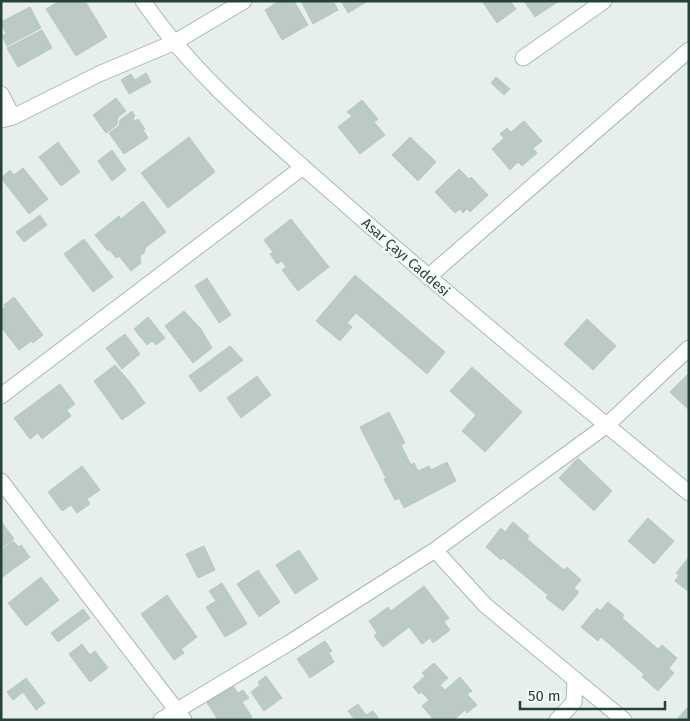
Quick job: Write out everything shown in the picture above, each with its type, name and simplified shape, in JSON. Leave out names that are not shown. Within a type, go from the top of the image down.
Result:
[{"type":"street","name":"Asar Çayı Caddesi","points":[[142,1],[156,21],[222,95],[428,277],[689,493]]},
{"type":"street","points":[[1,94],[7,118],[99,74],[175,42],[244,1]]},
{"type":"street","points":[[523,58],[604,1]]},
{"type":"street","points":[[428,277],[689,50]]},
{"type":"street","points":[[1,130],[29,109]]},
{"type":"street","points":[[1,396],[303,167]]},
{"type":"street","points":[[161,720],[180,715],[435,550],[607,425],[689,348]]},
{"type":"street","points":[[1,481],[180,715]]},
{"type":"street","points":[[435,550],[485,605],[624,720]]},
{"type":"street","points":[[556,720],[574,702],[575,679]]},
{"type":"building","points":[[59,1],[85,1],[107,37],[76,56],[46,9]]},
{"type":"building","points":[[279,1],[294,1],[308,25],[282,40],[265,10]]},
{"type":"building","points":[[301,1],[333,1],[338,10],[313,24]]},
{"type":"building","points":[[341,1],[368,1],[348,13]]},
{"type":"building","points":[[482,1],[510,1],[516,9],[497,23]]},
{"type":"building","points":[[524,1],[559,1],[535,17]]},
{"type":"building","points":[[30,7],[41,28],[7,46],[2,36],[6,34],[1,22]]},
{"type":"building","points":[[42,30],[52,48],[18,67],[7,48]]},
{"type":"building","points":[[146,73],[151,82],[129,94],[121,80],[131,74],[135,80]]},
{"type":"building","points":[[496,77],[510,89],[504,95],[491,83]]},
{"type":"building","points":[[116,98],[126,111],[118,117],[117,125],[106,133],[93,115]]},
{"type":"building","points":[[362,100],[378,119],[374,122],[385,135],[360,154],[338,127],[352,116],[347,112]]},
{"type":"building","points":[[132,111],[135,116],[133,118],[135,121],[138,119],[145,129],[143,130],[148,138],[124,154],[109,133],[119,126],[120,120]]},
{"type":"building","points":[[524,121],[542,141],[533,148],[537,153],[522,166],[518,162],[510,170],[492,149],[504,138],[500,134],[507,128],[511,132]]},
{"type":"building","points":[[189,137],[215,172],[168,208],[141,173]]},
{"type":"building","points":[[410,137],[436,162],[418,181],[392,155]]},
{"type":"building","points":[[58,142],[80,172],[61,186],[39,157]]},
{"type":"building","points":[[112,150],[126,170],[112,181],[98,161]]},
{"type":"building","points":[[23,168],[48,199],[29,214],[1,178],[10,170],[14,175]]},
{"type":"building","points":[[459,169],[469,179],[471,177],[488,195],[470,212],[467,209],[463,213],[460,209],[455,213],[435,192]]},
{"type":"building","points":[[143,201],[166,232],[146,247],[144,253],[140,256],[141,263],[131,271],[119,256],[116,258],[110,250],[108,251],[95,235],[119,216],[121,219]]},
{"type":"building","points":[[40,215],[47,225],[24,242],[16,232]]},
{"type":"building","points":[[291,219],[329,267],[298,291],[282,270],[286,267],[282,261],[277,264],[270,254],[273,252],[264,240]]},
{"type":"building","points":[[84,239],[113,277],[93,292],[64,254]]},
{"type":"building","points":[[355,275],[445,352],[427,374],[356,313],[347,323],[352,327],[340,341],[316,321]]},
{"type":"building","points":[[207,278],[231,315],[219,323],[195,286]]},
{"type":"building","points":[[14,297],[43,335],[19,350],[1,327],[1,310]]},
{"type":"building","points":[[184,311],[201,329],[212,348],[193,363],[165,326]]},
{"type":"building","points":[[148,317],[165,338],[156,345],[152,341],[147,345],[134,329]]},
{"type":"building","points":[[587,319],[616,346],[593,370],[564,344]]},
{"type":"building","points":[[125,334],[140,354],[122,369],[106,348]]},
{"type":"building","points":[[230,346],[243,360],[200,392],[189,376]]},
{"type":"building","points":[[115,365],[145,403],[122,420],[94,381]]},
{"type":"building","points":[[472,367],[522,412],[485,452],[462,431],[476,415],[450,391]]},
{"type":"building","points":[[689,373],[689,410],[670,392]]},
{"type":"building","points":[[257,376],[271,395],[241,418],[227,398]]},
{"type":"building","points":[[60,384],[75,404],[67,410],[71,416],[42,439],[38,433],[30,439],[14,418]]},
{"type":"building","points":[[389,412],[405,443],[401,445],[411,465],[414,463],[418,471],[429,466],[431,470],[447,462],[456,481],[404,508],[399,498],[395,500],[360,427]]},
{"type":"building","points":[[578,458],[612,491],[594,511],[559,478]]},
{"type":"building","points":[[82,466],[100,490],[87,499],[90,504],[77,513],[71,505],[62,511],[48,492]]},
{"type":"building","points":[[648,518],[674,541],[654,564],[628,541]]},
{"type":"building","points":[[1,521],[14,539],[1,548]]},
{"type":"building","points":[[513,522],[529,536],[527,539],[564,570],[567,567],[581,580],[574,588],[579,592],[563,611],[546,598],[548,595],[503,558],[501,560],[486,547],[501,528],[505,532]]},
{"type":"building","points":[[13,541],[19,547],[21,545],[30,557],[1,578],[1,550]]},
{"type":"building","points":[[204,546],[215,570],[198,578],[186,554]]},
{"type":"building","points":[[299,550],[318,579],[295,594],[276,565]]},
{"type":"building","points":[[689,557],[689,592],[675,581],[679,575],[676,573]]},
{"type":"building","points":[[258,570],[280,602],[259,617],[237,584]]},
{"type":"building","points":[[41,577],[59,600],[26,626],[8,603]]},
{"type":"building","points":[[222,583],[247,624],[225,637],[206,607],[216,601],[209,591]]},
{"type":"building","points":[[424,586],[449,618],[444,622],[450,630],[433,643],[430,638],[422,644],[409,627],[383,647],[374,636],[377,633],[369,621],[388,607],[391,611]]},
{"type":"building","points":[[167,595],[197,637],[181,649],[184,653],[174,660],[141,614]]},
{"type":"building","points":[[608,602],[624,615],[622,618],[658,649],[662,645],[677,658],[669,668],[674,673],[658,691],[642,677],[644,674],[601,637],[598,641],[581,627],[597,608],[600,611]]},
{"type":"building","points":[[83,609],[90,618],[58,642],[51,633]]},
{"type":"building","points":[[325,641],[332,651],[329,653],[334,662],[310,678],[297,659]]},
{"type":"building","points":[[82,644],[90,655],[95,651],[108,668],[90,682],[69,654]]},
{"type":"building","points":[[434,663],[448,678],[440,685],[445,690],[460,677],[472,691],[467,694],[477,705],[467,713],[465,710],[454,720],[434,720],[422,706],[429,700],[421,692],[419,694],[413,687],[425,676],[422,673]]},
{"type":"building","points":[[266,676],[282,698],[264,711],[251,692],[260,685],[258,682]]},
{"type":"building","points":[[26,678],[45,703],[36,710],[23,692],[13,700],[7,692]]},
{"type":"building","points":[[232,684],[238,693],[243,690],[249,698],[242,702],[252,717],[249,720],[218,720],[206,701]]},
{"type":"building","points":[[358,704],[366,715],[373,711],[380,720],[355,720],[348,711]]},
{"type":"building","points":[[689,706],[689,720],[680,720],[678,718]]}]
